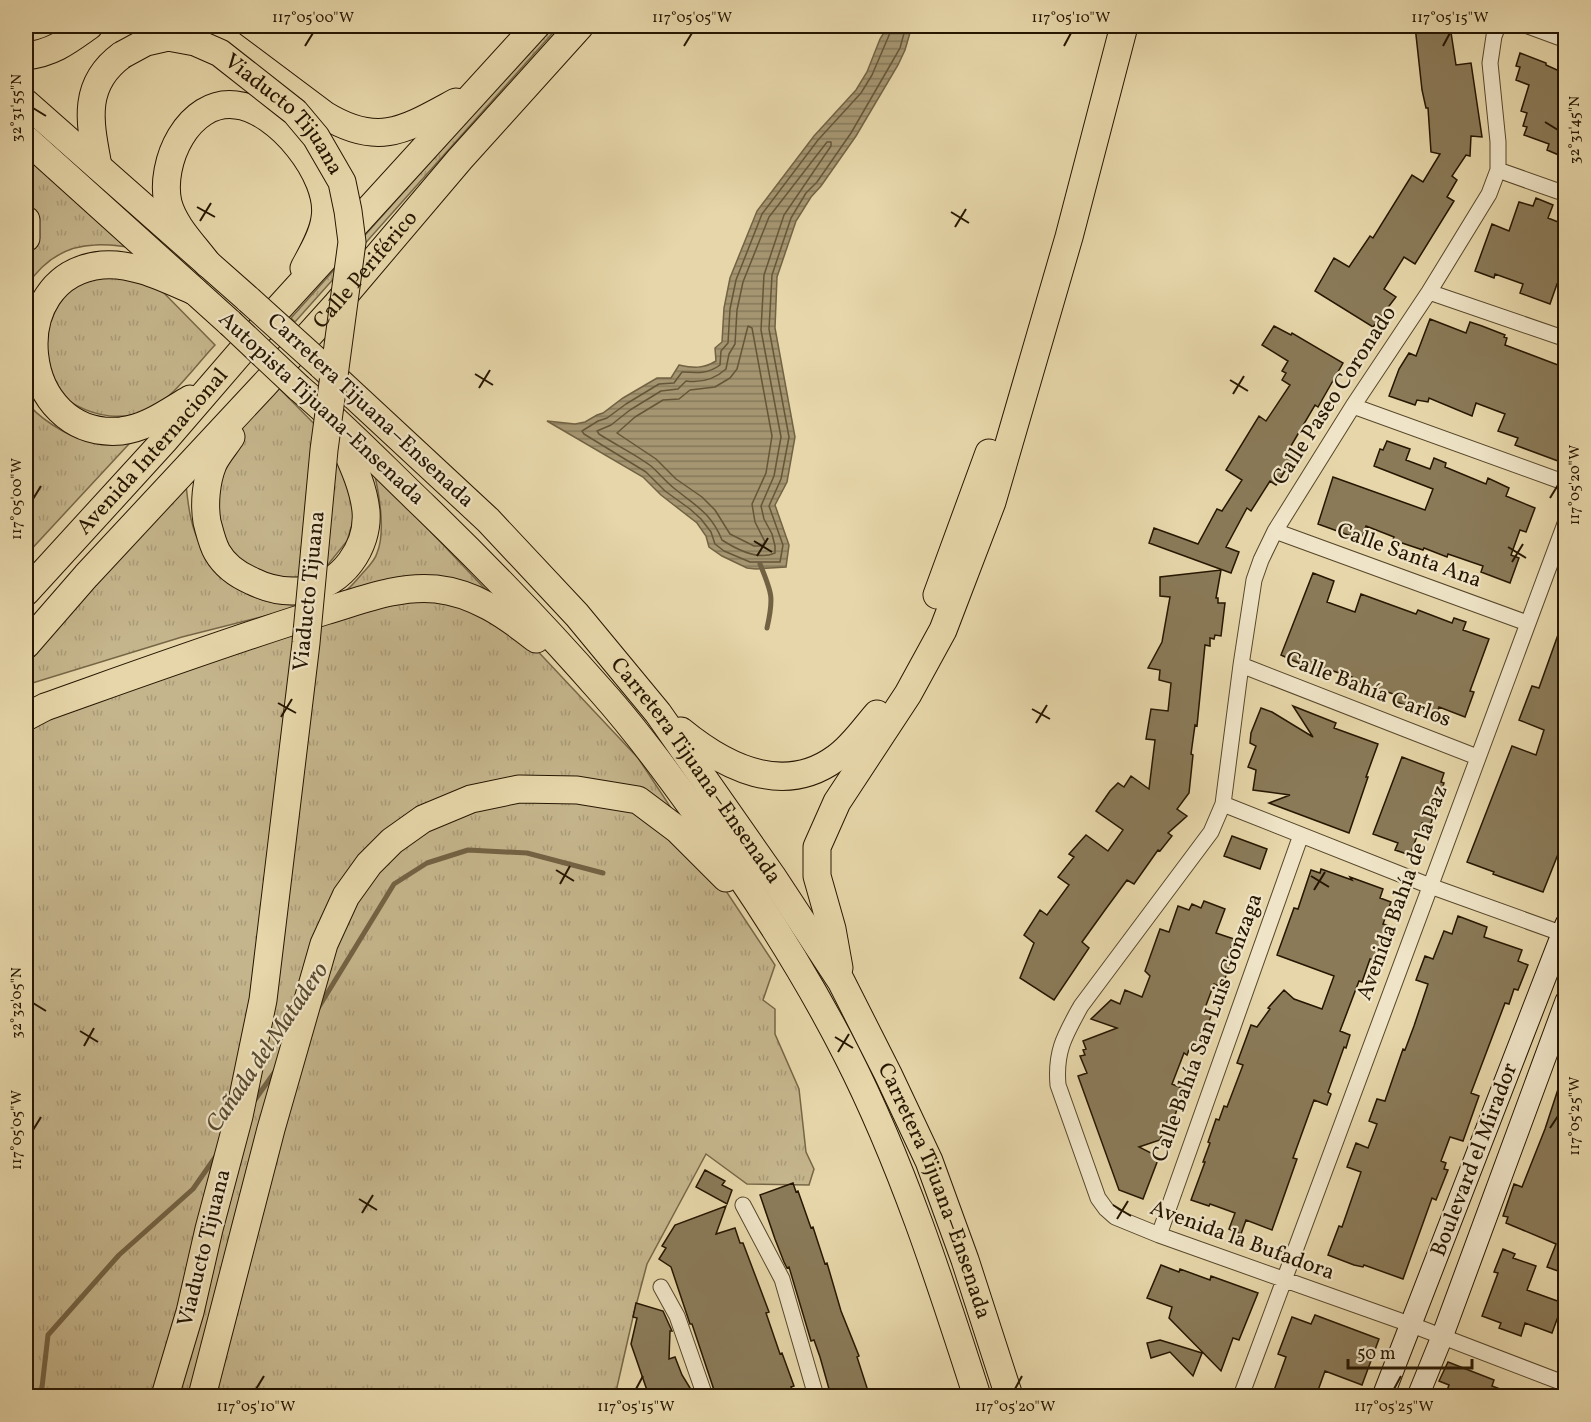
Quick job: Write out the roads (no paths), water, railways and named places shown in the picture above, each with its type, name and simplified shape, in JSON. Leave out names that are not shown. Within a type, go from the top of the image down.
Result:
[{"type":"highway","points":[[26,56],[43,54],[90,26]]},
{"type":"highway","points":[[206,26],[325,115],[345,127],[365,132],[391,132],[413,126],[475,91]]},
{"type":"highway","name":"Calle Periférico","points":[[277,310],[536,26]]},
{"type":"highway","name":"Calle Periférico","points":[[26,645],[86,576],[337,304],[453,167],[580,26]]},
{"type":"highway","points":[[658,713],[699,747],[717,758],[765,776],[782,777],[798,776],[816,770],[836,758],[885,705],[919,645],[999,426],[1057,229],[1111,26]]},
{"type":"highway","points":[[841,981],[832,929],[817,876],[817,848],[837,802],[908,694],[944,630],[992,502],[1069,237],[1124,26]]},
{"type":"highway","name":"Viaducto Tijuana","points":[[98,166],[90,121],[91,103],[101,78],[122,55],[146,42],[168,37],[195,42],[220,53],[295,112],[316,137],[342,182],[352,242],[324,450],[306,643],[263,1000],[239,1116],[190,1312],[165,1396]]},
{"type":"highway","points":[[26,103],[208,264]]},
{"type":"highway","points":[[208,264],[175,220],[168,204],[166,188],[168,171],[180,136],[191,123],[203,112],[219,106],[234,104],[248,108],[285,134],[303,153],[318,178],[325,199],[326,218],[315,249],[277,310]]},
{"type":"highway","name":"Autopista Tijuana-Ensenada","points":[[26,139],[330,414],[467,548],[603,693]]},
{"type":"highway","points":[[26,220],[26,238]]},
{"type":"highway","name":"Carretera Tijuana–Ensenada","points":[[208,264],[488,520],[577,615],[658,713],[772,876],[841,981],[929,1161],[965,1260],[1009,1396]]},
{"type":"highway","points":[[194,291],[129,267],[104,265],[81,269],[63,280],[49,293],[42,309],[34,330],[36,373],[47,394],[59,409],[76,422],[99,431],[122,431],[150,423],[209,388]]},
{"type":"highway","name":"Avenida Internacional","points":[[26,592],[164,441],[277,310]]},
{"type":"highway","points":[[264,385],[213,464],[206,494],[209,528],[218,553],[232,570],[266,588],[307,590],[323,584],[342,573],[360,547],[365,528],[366,511],[354,468],[330,414]]},
{"type":"highway","points":[[26,717],[45,707],[304,618],[405,590],[434,589],[479,600],[522,627],[603,693]]},
{"type":"highway","name":"Carretera Tijuana–Ensenada","points":[[603,693],[674,783],[730,860],[812,988],[849,1058],[909,1198],[977,1396]]},
{"type":"highway","name":"Viaducto Tijuana","points":[[202,1396],[271,1129],[324,944],[345,896],[369,864],[392,841],[423,819],[471,799],[519,789],[577,790],[638,800],[678,830],[721,872],[793,957]]},
{"type":"main road","name":"Boulevard el Mirador","points":[[1383,1396],[1564,930]]},
{"type":"main road","name":"Boulevard el Mirador","points":[[1418,1396],[1566,1001]]},
{"type":"street","name":"Calle Paseo Coronado","points":[[1223,804],[1254,580],[1275,531],[1353,406],[1429,292],[1489,194],[1498,170],[1498,142],[1490,63],[1498,26]]},
{"type":"street","points":[[1528,26],[1566,40]]},
{"type":"street","points":[[1498,170],[1566,194]]},
{"type":"street","points":[[1429,292],[1566,339]]},
{"type":"street","points":[[1353,406],[1566,483]]},
{"type":"street","name":"Avenida Bahía de la Paz","points":[[1241,1396],[1566,521]]},
{"type":"street","name":"Calle Santa Ana","points":[[1275,531],[1527,623]]},
{"type":"street","name":"Calle Bahía Carlos","points":[[1241,665],[1478,757]]},
{"type":"street","points":[[1223,804],[1430,886],[1564,930]]},
{"type":"street","name":"Avenida la Bufadora","points":[[1223,804],[1211,832],[1081,1006],[1064,1038],[1057,1066],[1058,1085],[1098,1198],[1115,1217],[1158,1235],[1412,1325],[1566,1384]]},
{"type":"street","name":"Calle Bahía San Luis Gonzaga","points":[[1158,1235],[1301,835]]},
{"type":"street","points":[[743,1205],[782,1279],[816,1396]]},
{"type":"street","points":[[661,1287],[677,1316],[705,1396]]},
{"type":"water","points":[[888,26],[912,26],[905,50],[856,136],[796,221],[777,277],[775,328],[795,437],[787,482],[775,505],[789,545],[786,567],[747,568],[709,547],[706,536],[697,523],[661,495],[643,477],[547,421],[575,424],[585,422],[657,378],[671,378],[679,365],[698,367],[716,361],[715,348],[722,342],[724,308],[730,278],[757,211],[814,136],[856,90]]},
{"type":"waterway","name":"Cañada del Matadero","points":[[760,564],[771,595],[767,628]]},
{"type":"waterway","name":"Cañada del Matadero","points":[[317,1010],[394,884],[427,863],[468,850],[527,853],[603,873]]},
{"type":"waterway","name":"Cañada del Matadero","points":[[252,1104],[276,1070]]},
{"type":"waterway","name":"Cañada del Matadero","points":[[41,1396],[48,1335],[119,1255],[193,1189],[216,1156]]}]
